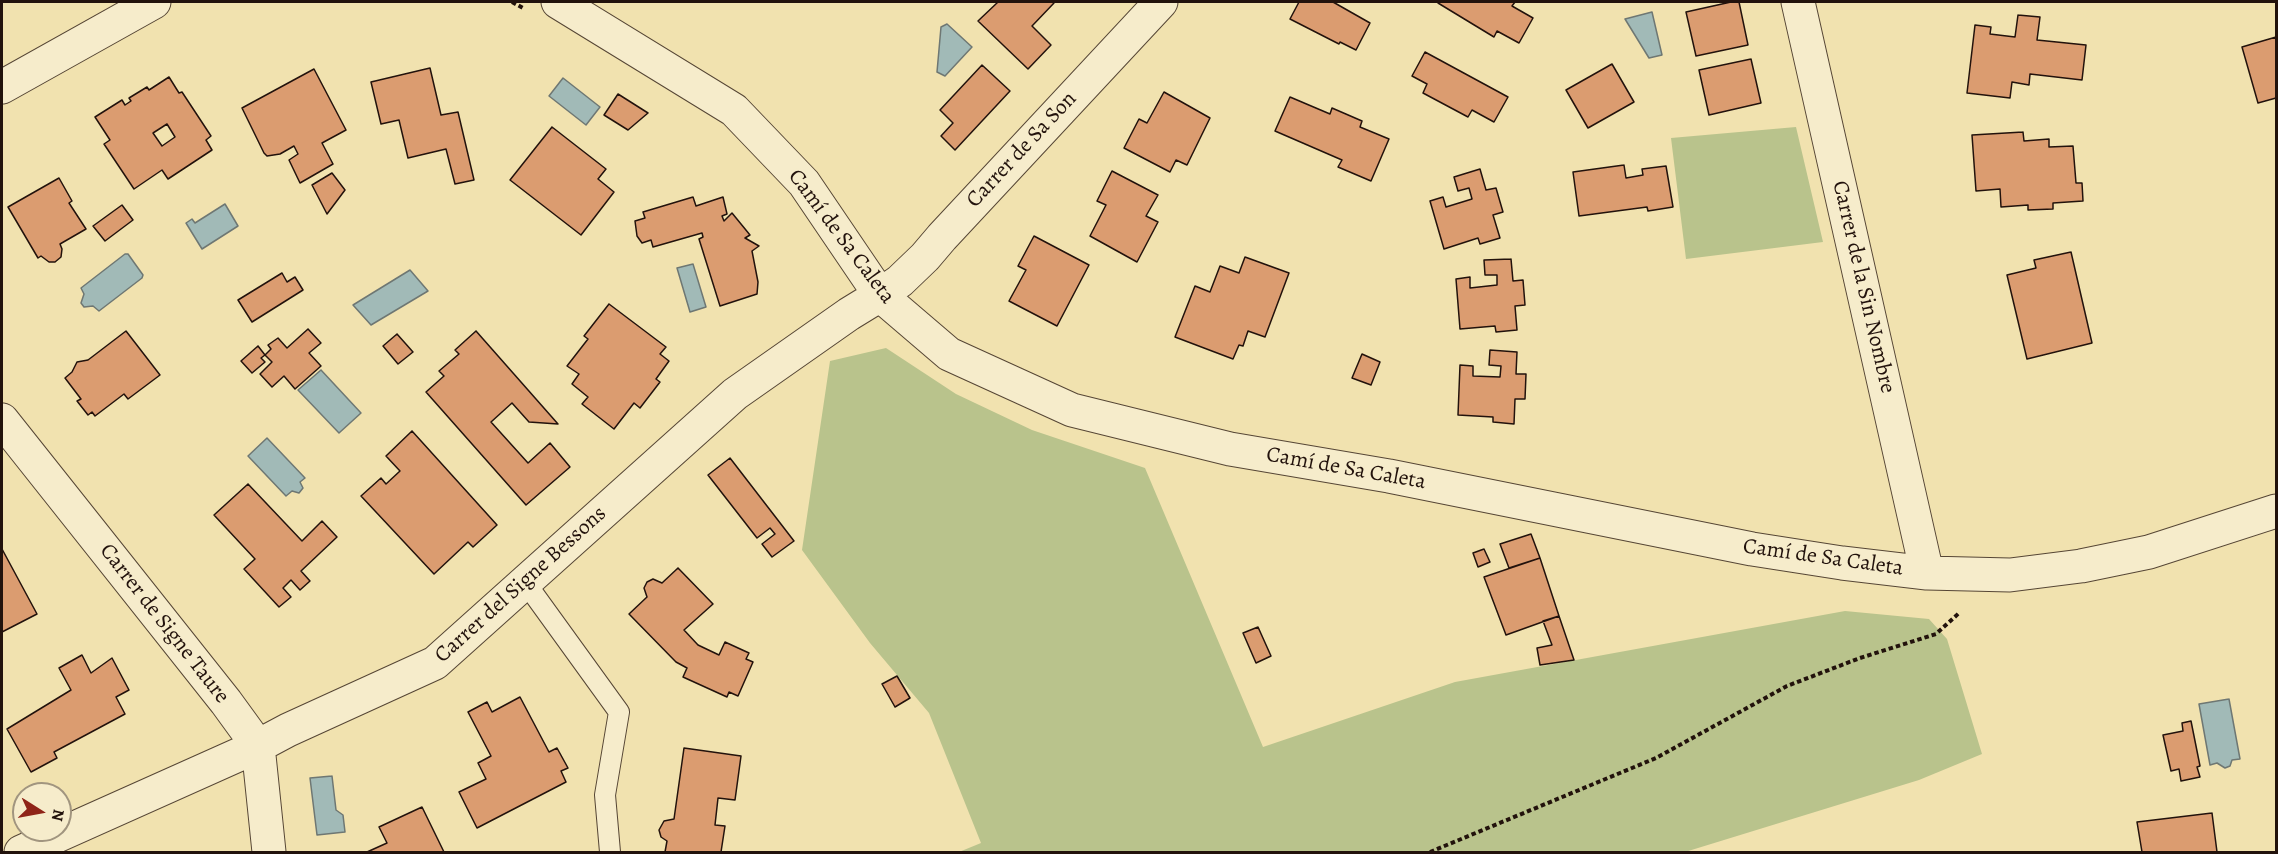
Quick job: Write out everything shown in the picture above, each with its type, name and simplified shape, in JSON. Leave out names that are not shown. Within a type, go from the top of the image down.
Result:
[{"type":"street","points":[[2,87],[154,2]]},
{"type":"street","name":"Camí de Sa Caleta","points":[[558,2],[734,110],[804,183],[880,295],[949,354],[1072,410],[1230,448],[1389,476],[1752,549],[1927,573],[2010,575],[2081,566],[2149,552],[2277,511]]},
{"type":"street","name":"Carrer de Sa Son","points":[[880,295],[900,281],[925,257],[1161,2]]},
{"type":"street","name":"Carrer de la Sin Nombre","points":[[1797,2],[1927,573]]},
{"type":"street","name":"Carrer del Signe Bessons","points":[[21,852],[258,746],[435,663],[735,394],[880,295]]},
{"type":"street","name":"Carrer de Signe Taure","points":[[2,420],[226,702],[258,746],[270,852]]},
{"type":"lane","points":[[525,582],[619,712],[605,795],[610,852]]},
{"type":"path","points":[[1430,852],[1656,758],[1787,686],[1860,658],[1935,634],[1959,613]]},
{"type":"green space","points":[[1796,127],[1823,242],[1686,259],[1671,138]]},
{"type":"green space","points":[[886,348],[956,394],[1032,430],[1145,468],[1263,747],[1455,682],[1845,611],[1929,619],[1947,639],[1982,754],[1919,780],[1685,852],[959,852],[981,843],[929,713],[870,643],[802,550],[830,361]]},
{"type":"water","points":[[1652,12],[1662,55],[1649,58],[1625,19]]},
{"type":"water","points":[[947,24],[972,47],[945,76],[937,72],[941,27]]},
{"type":"water","points":[[563,78],[600,107],[586,125],[549,96]]},
{"type":"water","points":[[225,204],[238,226],[202,249],[186,223],[192,219],[195,223]]},
{"type":"water","points":[[128,254],[143,275],[142,278],[99,311],[93,306],[84,307],[81,303],[84,294],[81,288]]},
{"type":"water","points":[[693,264],[706,307],[690,312],[677,268]]},
{"type":"water","points":[[410,270],[428,291],[371,325],[353,305]]},
{"type":"water","points":[[321,370],[361,413],[339,433],[298,390]]},
{"type":"water","points":[[267,438],[305,478],[300,482],[303,488],[299,493],[292,491],[286,496],[248,456]]},
{"type":"water","points":[[2229,699],[2240,759],[2232,760],[2230,766],[2225,768],[2217,763],[2210,765],[2199,704]]},
{"type":"water","points":[[332,776],[336,810],[343,815],[345,832],[317,835],[310,778]]},
{"type":"building","points":[[998,2],[1054,3],[1032,26],[1051,45],[1028,69],[978,21]]},
{"type":"building","points":[[1299,2],[1333,2],[1370,23],[1356,50],[1290,19]]},
{"type":"building","points":[[1439,2],[1515,2],[1512,6],[1533,18],[1519,43],[1497,31],[1494,37]]},
{"type":"building","points":[[1739,2],[1748,45],[1696,56],[1686,12]]},
{"type":"building","points":[[2018,15],[2040,17],[2037,40],[2086,45],[2082,80],[2030,74],[2029,85],[2012,82],[2010,98],[1967,93],[1975,25],[1991,27],[1990,34],[2015,37]]},
{"type":"building","points":[[2276,37],[2276,98],[2258,103],[2242,47]]},
{"type":"building","points":[[1425,52],[1508,97],[1494,122],[1472,110],[1468,117],[1423,93],[1427,84],[1412,76]]},
{"type":"building","points":[[1751,59],[1761,103],[1709,115],[1699,70]]},
{"type":"building","points":[[1612,64],[1634,102],[1588,128],[1566,90]]},
{"type":"building","points":[[982,65],[1010,91],[955,150],[941,136],[953,123],[940,110]]},
{"type":"building","points":[[430,68],[441,115],[458,112],[474,180],[455,184],[446,149],[408,158],[399,120],[381,124],[371,82]]},
{"type":"building","points":[[314,69],[346,130],[322,143],[333,164],[300,183],[289,160],[298,154],[294,146],[280,154],[267,156],[242,108]]},
{"type":"building","points":[[169,77],[179,93],[182,92],[211,136],[206,140],[212,150],[168,179],[162,170],[134,189],[104,144],[110,140],[95,117],[122,100],[125,105],[131,101],[129,98],[147,87],[149,90]],"holes":[[[167,124],[175,137],[162,146],[153,133]]]},
{"type":"building","points":[[1164,92],[1210,118],[1187,165],[1176,160],[1170,172],[1124,148],[1139,119],[1147,123]]},
{"type":"building","points":[[618,94],[648,113],[628,130],[604,115]]},
{"type":"building","points":[[1290,97],[1330,114],[1332,108],[1362,121],[1360,127],[1389,139],[1371,181],[1338,167],[1342,160],[1275,131]]},
{"type":"building","points":[[552,127],[606,169],[598,179],[614,192],[581,235],[510,180]]},
{"type":"building","points":[[2023,132],[2024,141],[2049,139],[2049,147],[2073,146],[2076,183],[2082,183],[2083,201],[2053,203],[2053,209],[2028,210],[2028,205],[2001,207],[2000,189],[1976,191],[1972,135]]},
{"type":"building","points":[[1624,165],[1626,178],[1643,175],[1642,169],[1666,166],[1673,207],[1648,211],[1647,207],[1579,216],[1573,172]]},
{"type":"building","points":[[1480,169],[1486,190],[1496,188],[1503,212],[1493,215],[1500,238],[1480,244],[1478,238],[1444,249],[1430,201],[1443,197],[1446,207],[1472,199],[1469,188],[1458,191],[1454,177]]},
{"type":"building","points":[[1112,171],[1158,195],[1146,216],[1158,222],[1137,262],[1090,236],[1106,205],[1097,201]]},
{"type":"building","points":[[332,173],[345,190],[327,214],[312,185]]},
{"type":"building","points":[[59,178],[72,201],[69,203],[86,229],[60,244],[61,257],[55,262],[49,262],[41,256],[38,258],[8,207]]},
{"type":"building","points":[[693,197],[696,206],[723,197],[727,214],[722,216],[724,221],[732,213],[750,235],[745,238],[759,246],[752,251],[758,282],[757,294],[720,306],[699,239],[703,237],[702,233],[653,247],[651,240],[642,243],[637,236],[635,221],[645,218],[643,212]]},
{"type":"building","points":[[122,205],[133,220],[105,241],[93,226]]},
{"type":"building","points":[[1034,236],[1089,265],[1057,326],[1009,301],[1026,270],[1018,266]]},
{"type":"building","points":[[2071,252],[2092,343],[2027,359],[2007,275],[2036,268],[2034,260]]},
{"type":"building","points":[[1245,257],[1289,273],[1265,337],[1248,331],[1243,346],[1239,345],[1233,359],[1175,337],[1195,286],[1210,292],[1220,266],[1239,273]]},
{"type":"building","points":[[1511,259],[1513,281],[1523,280],[1525,305],[1515,306],[1517,330],[1496,332],[1495,326],[1460,329],[1456,279],[1470,277],[1470,288],[1497,285],[1497,275],[1485,275],[1484,260]]},
{"type":"building","points":[[282,273],[287,282],[295,277],[303,290],[252,322],[238,300]]},
{"type":"building","points":[[609,304],[666,347],[660,354],[669,361],[656,379],[660,382],[640,408],[634,403],[614,429],[582,404],[588,397],[572,384],[579,374],[567,366],[588,339],[584,336]]},
{"type":"building","points":[[308,329],[321,343],[309,353],[321,366],[295,389],[284,376],[272,387],[260,374],[272,362],[265,355],[271,349],[268,345],[278,338],[287,348]]},
{"type":"building","points":[[126,331],[160,375],[128,399],[124,394],[95,416],[92,412],[88,415],[77,401],[81,399],[65,378],[72,372],[77,362],[88,360]]},
{"type":"building","points":[[476,331],[558,424],[529,422],[512,403],[491,422],[528,463],[550,443],[570,467],[526,505],[426,392],[444,376],[439,371],[459,354],[455,350]]},
{"type":"building","points":[[397,334],[413,352],[398,364],[383,346]]},
{"type":"building","points":[[258,346],[265,355],[261,358],[265,362],[252,373],[241,361]]},
{"type":"building","points":[[1490,350],[1517,352],[1516,374],[1526,374],[1525,399],[1515,399],[1514,424],[1493,422],[1493,417],[1458,415],[1460,365],[1473,366],[1473,376],[1500,377],[1501,366],[1489,365]]},
{"type":"building","points":[[1362,354],[1380,362],[1371,385],[1352,378]]},
{"type":"building","points":[[412,431],[497,525],[473,547],[468,542],[434,574],[361,496],[381,478],[386,484],[400,471],[386,456]]},
{"type":"building","points":[[730,458],[794,541],[772,557],[762,544],[775,534],[770,528],[757,538],[708,475]]},
{"type":"building","points":[[248,484],[302,541],[322,521],[337,537],[301,571],[310,581],[300,590],[291,580],[283,588],[291,597],[279,607],[244,569],[255,559],[214,515]]},
{"type":"building","points":[[1531,534],[1540,558],[1509,568],[1500,544]]},
{"type":"building","points":[[2,549],[37,614],[2,632]]},
{"type":"building","points":[[1484,549],[1490,562],[1478,567],[1473,553]]},
{"type":"building","points":[[1540,558],[1559,616],[1506,635],[1484,577]]},
{"type":"building","points":[[678,568],[713,604],[684,630],[698,645],[719,655],[725,642],[749,653],[746,659],[753,662],[738,696],[729,692],[727,697],[683,677],[687,668],[676,662],[629,614],[647,597],[644,588],[647,582],[653,579],[662,583]]},
{"type":"building","points":[[1559,616],[1574,660],[1540,665],[1537,648],[1552,645],[1543,621]]},
{"type":"building","points":[[1258,627],[1271,656],[1256,663],[1243,633]]},
{"type":"building","points":[[82,655],[91,673],[112,658],[129,690],[116,697],[125,714],[54,752],[57,758],[31,772],[7,729],[71,690],[59,668]]},
{"type":"building","points":[[897,676],[910,698],[895,707],[882,684]]},
{"type":"building","points":[[520,697],[549,752],[557,748],[568,768],[561,771],[566,782],[477,828],[459,792],[486,779],[478,763],[491,756],[468,712],[487,702],[492,712]]},
{"type":"building","points":[[2191,721],[2200,777],[2181,781],[2179,769],[2171,771],[2163,735],[2183,731],[2182,723]]},
{"type":"building","points":[[684,748],[741,756],[735,800],[718,798],[715,825],[725,826],[721,852],[665,852],[667,841],[661,837],[659,830],[664,821],[674,819]]},
{"type":"building","points":[[422,807],[444,852],[367,852],[387,843],[379,827]]},
{"type":"building","points":[[2212,813],[2217,852],[2142,852],[2137,822]]}]
